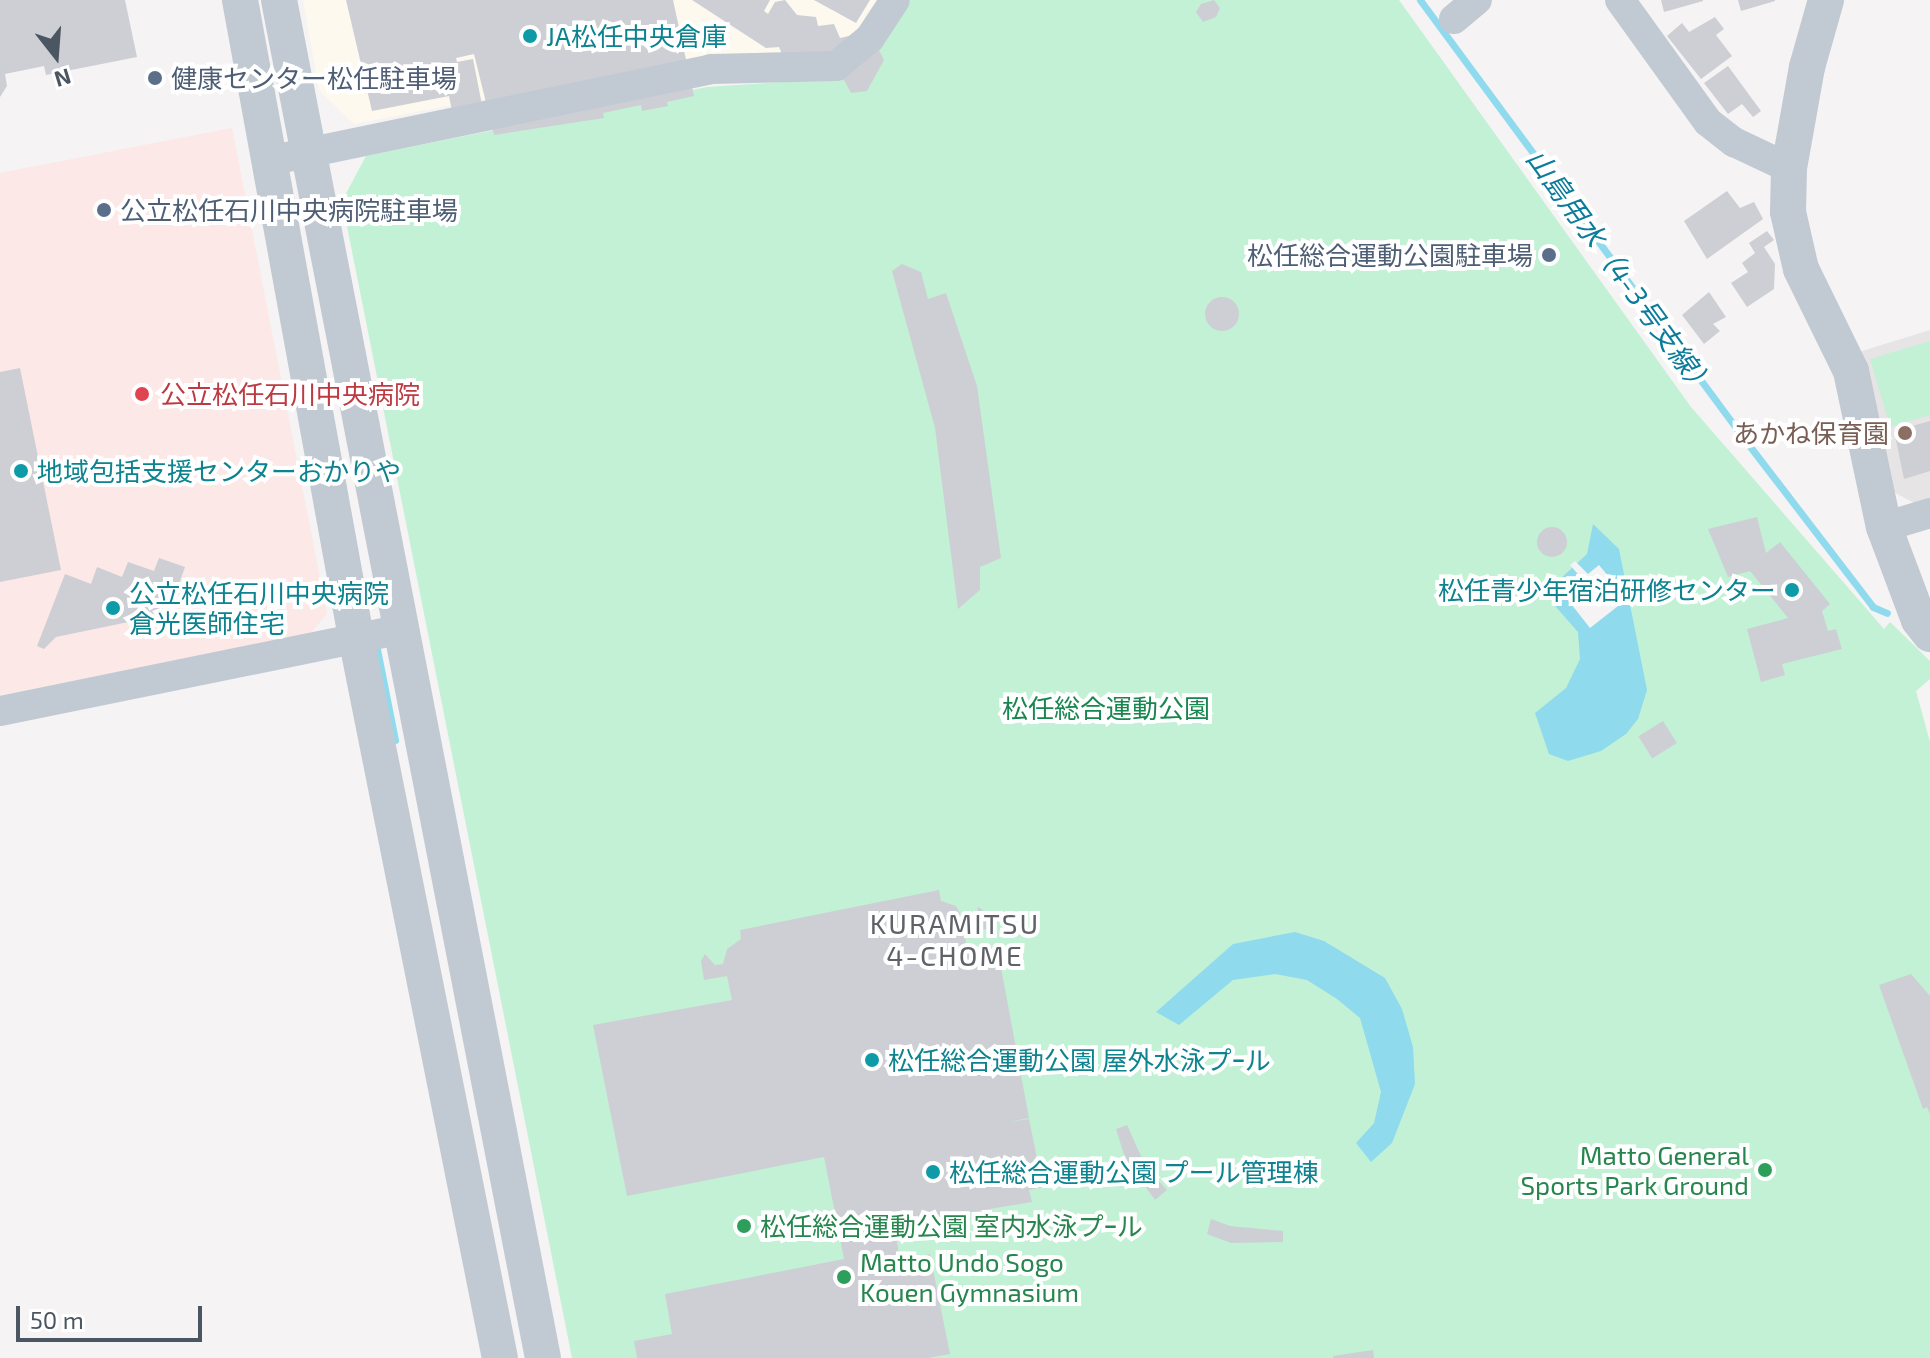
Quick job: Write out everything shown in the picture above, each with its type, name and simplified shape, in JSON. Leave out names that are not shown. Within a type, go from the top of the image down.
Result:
[{"type":"street","points":[[240,0],[286,268],[356,637],[500,1358]]},
{"type":"street","points":[[279,0],[543,1358]]},
{"type":"street","points":[[268,161],[711,69],[836,66],[870,38],[895,0]]},
{"type":"street","points":[[1620,0],[1708,122],[1734,142],[1789,168]]},
{"type":"street","points":[[1826,0],[1807,67],[1789,168],[1788,212],[1801,269],[1851,371],[1884,527],[1919,620],[1930,634]]},
{"type":"street","points":[[254,90],[295,81]]},
{"type":"street","points":[[286,268],[329,259]]},
{"type":"street","points":[[1884,527],[1930,513]]},
{"type":"street","points":[[0,711],[403,629]]},
{"type":"shaded area","points":[[303,0],[883,0],[866,27],[824,51],[709,55],[354,124],[319,90]]},
{"type":"shaded area","name":"公立松任石川中央病院","points":[[232,128],[327,614],[309,635],[0,695],[0,173]]},
{"type":"shaded area","name":"あかね保育園","points":[[1930,330],[1930,498],[1914,503],[1892,491],[1859,352]]},
{"type":"green space","name":"松任総合運動公園","points":[[910,0],[1399,0],[1691,407],[1884,629],[1890,622],[1930,661],[1930,679],[1916,691],[1930,742],[1930,1358],[572,1358],[342,201],[366,156],[707,87],[843,78],[885,42]]},
{"type":"green space","points":[[1930,341],[1930,415],[1890,427],[1870,359]]},
{"type":"water","points":[[1593,524],[1619,549],[1647,690],[1638,719],[1626,734],[1601,751],[1568,761],[1549,754],[1535,713],[1566,688],[1580,659],[1578,632],[1556,607],[1552,594],[1557,582],[1587,554]]},
{"type":"water","points":[[1295,932],[1324,941],[1385,978],[1402,1009],[1413,1047],[1415,1084],[1392,1143],[1371,1162],[1356,1143],[1374,1123],[1381,1092],[1360,1018],[1337,999],[1307,980],[1275,974],[1233,980],[1179,1025],[1156,1012],[1233,944]]},
{"type":"pier","points":[[1575,561],[1588,574],[1599,565],[1627,599],[1590,628],[1564,595],[1583,580],[1570,565]]},
{"type":"building","points":[[0,0],[125,0],[137,57],[46,75],[44,66],[5,74],[7,86],[0,97]]},
{"type":"building","points":[[346,0],[673,0],[694,96],[667,102],[668,106],[642,111],[641,105],[603,113],[604,118],[494,135],[474,54],[456,58],[457,62],[473,59],[482,105],[452,111],[449,96],[372,111]]},
{"type":"building","points":[[692,0],[770,0],[764,11],[768,14],[775,2],[785,0],[797,15],[816,17],[818,26],[834,24],[840,38],[853,35],[878,48],[884,60],[867,91],[851,93],[844,80],[829,81],[782,54],[779,47],[766,48]]},
{"type":"building","points":[[814,0],[870,0],[856,23]]},
{"type":"building","points":[[1214,0],[1220,8],[1216,17],[1203,22],[1196,12],[1201,4]]},
{"type":"building","points":[[1661,0],[1703,0],[1703,1],[1664,12]]},
{"type":"building","points":[[1738,0],[1775,0],[1775,1],[1741,11]]},
{"type":"building","points":[[1715,17],[1724,29],[1716,35],[1732,56],[1701,79],[1667,36],[1682,23],[1689,32]]},
{"type":"building","points":[[1728,66],[1761,111],[1753,117],[1742,104],[1728,114],[1704,83]]},
{"type":"building","points":[[1727,191],[1740,208],[1754,202],[1763,219],[1707,259],[1684,221]]},
{"type":"building","points":[[1767,231],[1774,240],[1764,247],[1775,264],[1774,289],[1747,307],[1731,283],[1748,272],[1742,263],[1755,253],[1749,243]]},
{"type":"building","points":[[902,264],[921,272],[928,299],[946,293],[977,386],[1001,558],[980,567],[980,590],[958,609],[935,428],[892,271]]},
{"type":"building","points":[[1709,292],[1726,317],[1713,324],[1720,331],[1704,344],[1682,315]]},
{"type":"building","points":[[1222,297],[1234,302],[1239,314],[1234,326],[1222,331],[1210,326],[1205,314],[1210,302]]},
{"type":"building","name":"地域包括支援センターおかりや","points":[[20,368],[61,570],[0,582],[0,372]]},
{"type":"building","points":[[1930,421],[1930,471],[1904,479],[1894,431]]},
{"type":"building","name":"松任青少年宿泊研修センター","points":[[1757,517],[1766,553],[1780,542],[1830,604],[1822,611],[1828,631],[1836,629],[1842,649],[1782,664],[1785,675],[1761,682],[1747,629],[1788,618],[1750,571],[1728,577],[1708,529]]},
{"type":"building","points":[[1552,527],[1558,528],[1566,536],[1566,548],[1558,556],[1552,557],[1546,556],[1538,548],[1537,542],[1538,536],[1546,528]]},
{"type":"building","name":"公立松任石川中央病院 倉光医師住宅","points":[[159,558],[185,567],[173,601],[178,624],[169,626],[167,614],[56,637],[44,649],[37,646],[65,574],[91,584],[97,567],[122,577],[128,562],[154,571]]},
{"type":"building","points":[[1663,721],[1677,743],[1652,758],[1638,736]]},
{"type":"building","points":[[939,890],[941,901],[956,906],[965,923],[976,922],[978,907],[984,911],[987,929],[964,933],[968,951],[997,946],[1029,1118],[1009,1122],[1029,1119],[1043,1187],[1029,1190],[1032,1202],[894,1225],[900,1260],[930,1254],[950,1354],[928,1358],[637,1358],[634,1341],[672,1334],[665,1294],[844,1259],[824,1157],[627,1196],[593,1025],[732,1000],[727,976],[704,980],[701,961],[705,954],[715,965],[723,964],[727,949],[741,939],[740,930]]},
{"type":"building","points":[[1911,974],[1930,996],[1930,1114],[1927,1107],[1923,1109],[1879,985]]},
{"type":"building","points":[[1127,1125],[1146,1167],[1167,1190],[1155,1200],[1125,1158],[1116,1129]]},
{"type":"building","points":[[1211,1219],[1230,1226],[1283,1231],[1283,1242],[1231,1243],[1207,1234]]},
{"type":"building","points":[[1373,1350],[1374,1358],[1333,1358],[1333,1356]]},
{"type":"waterway","name":"山島用水（4-3号支線）","points":[[1420,0],[1745,440],[1873,607],[1887,613]]},
{"type":"waterway","points":[[376,644],[395,740]]},
{"type":"place","name":"JA松任中央倉庫","points":[[530,36]]},
{"type":"place","name":"健康センター松任駐車場","points":[[155,78]]},
{"type":"place","name":"公立松任石川中央病院駐車場","points":[[104,210]]},
{"type":"place","name":"松任総合運動公園駐車場","points":[[1549,255]]},
{"type":"place","name":"公立松任石川中央病院","points":[[142,394]]},
{"type":"place","name":"あかね保育園","points":[[1905,433]]},
{"type":"place","name":"地域包括支援センターおかりや","points":[[21,471]]},
{"type":"place","name":"松任青少年宿泊研修センター","points":[[1792,590]]},
{"type":"place","name":"公立松任石川中央病院 倉光医師住宅","points":[[113,608]]},
{"type":"place","name":"松任総合運動公園 屋外水泳プｰル","points":[[872,1060]]},
{"type":"place","name":"Matto General Sports Park Ground","points":[[1765,1170]]},
{"type":"place","name":"松任総合運動公園 プール管理棟","points":[[933,1172]]},
{"type":"place","name":"松任総合運動公園 室内水泳プｰル","points":[[744,1226]]},
{"type":"place","name":"Matto Undo Sogo Kouen Gymnasium","points":[[844,1277]]},
{"type":"district","name":"KURAMITSU 4-CHOME","points":[[955,939]]}]
